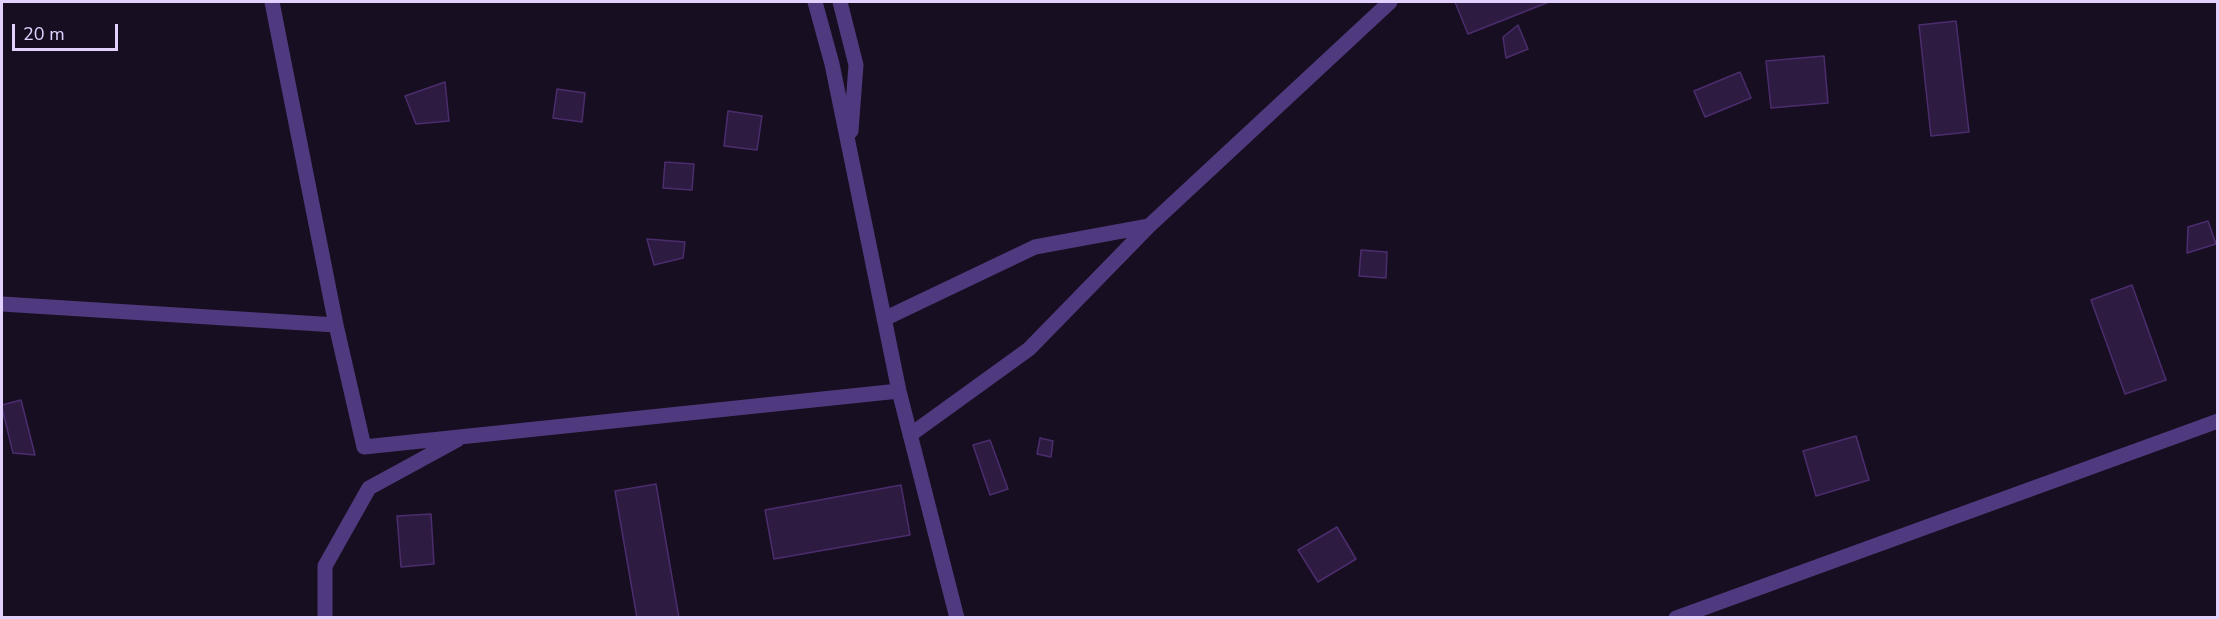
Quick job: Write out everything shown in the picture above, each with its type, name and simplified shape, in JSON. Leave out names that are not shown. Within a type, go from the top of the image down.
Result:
[{"type":"street","points":[[272,2],[336,326],[364,447],[899,391]]},
{"type":"street","points":[[815,2],[832,64],[899,391],[957,618]]},
{"type":"street","points":[[840,2],[856,65],[849,148]]},
{"type":"street","points":[[910,435],[1029,349],[1149,226],[1389,2]]},
{"type":"street","points":[[884,319],[1035,247],[1149,226]]},
{"type":"street","points":[[2,304],[336,326]]},
{"type":"street","points":[[1676,618],[2217,421]]},
{"type":"street","points":[[325,618],[325,566],[369,488],[462,437]]},
{"type":"building","points":[[1455,2],[1549,2],[1468,34]]},
{"type":"building","points":[[1956,21],[1969,132],[1931,136],[1919,25]]},
{"type":"building","points":[[1518,25],[1528,49],[1506,58],[1503,37]]},
{"type":"building","points":[[1824,56],[1828,103],[1771,108],[1766,61]]},
{"type":"building","points":[[1740,72],[1751,98],[1705,117],[1694,91]]},
{"type":"building","points":[[445,82],[449,121],[416,124],[405,96]]},
{"type":"building","points":[[557,89],[585,93],[582,122],[553,118]]},
{"type":"building","points":[[728,111],[762,116],[757,150],[724,146]]},
{"type":"building","points":[[665,162],[694,164],[692,190],[663,188]]},
{"type":"building","points":[[2208,221],[2216,244],[2187,253],[2188,227]]},
{"type":"building","points":[[647,239],[685,242],[683,258],[654,265]]},
{"type":"building","points":[[1361,250],[1387,252],[1386,278],[1359,276]]},
{"type":"building","points":[[2132,285],[2166,380],[2125,394],[2091,300]]},
{"type":"building","points":[[21,400],[35,455],[13,453],[2,405]]},
{"type":"building","points":[[1856,436],[1869,480],[1816,496],[1803,451]]},
{"type":"building","points":[[1040,438],[1053,441],[1051,457],[1037,454]]},
{"type":"building","points":[[990,440],[1008,489],[990,495],[973,445]]},
{"type":"building","points":[[656,484],[679,618],[637,618],[615,491]]},
{"type":"building","points":[[901,485],[910,535],[774,559],[765,510]]},
{"type":"building","points":[[431,514],[434,564],[401,567],[397,516]]},
{"type":"building","points":[[1337,527],[1356,559],[1318,582],[1298,550]]}]
